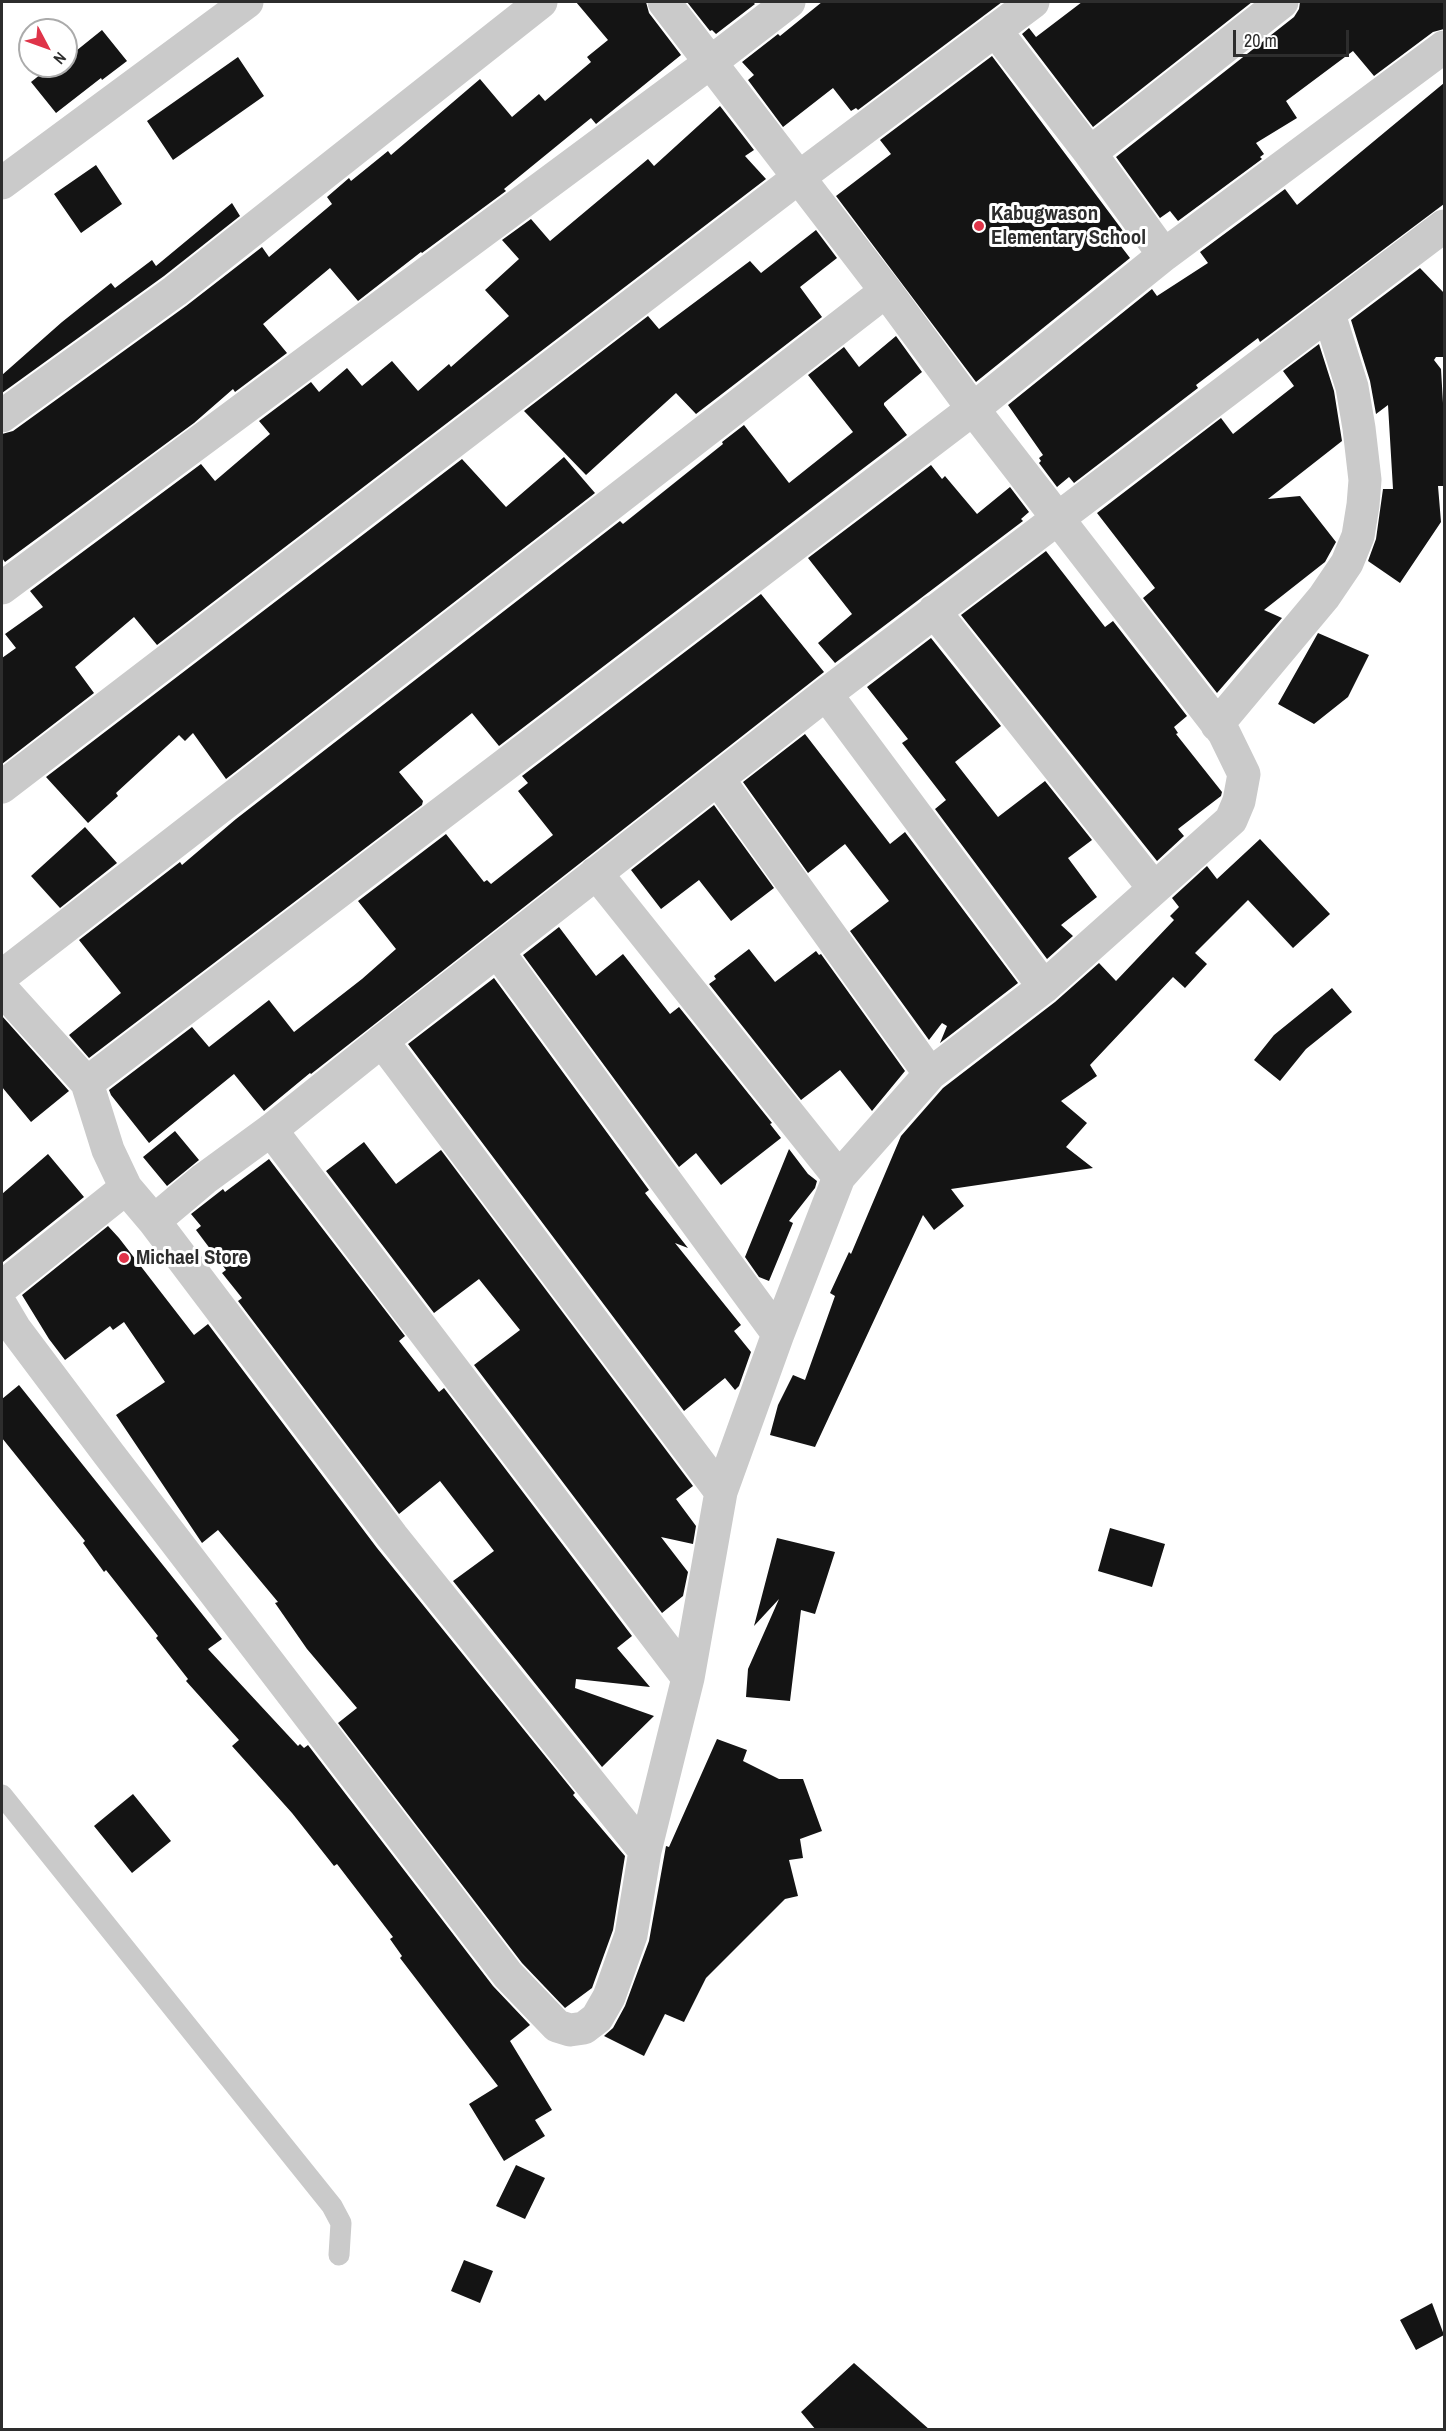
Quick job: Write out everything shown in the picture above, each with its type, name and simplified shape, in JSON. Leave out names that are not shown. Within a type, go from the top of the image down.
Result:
[{"type":"street","points":[[2,183],[247,2]]},
{"type":"street","points":[[2,417],[175,291],[541,2]]},
{"type":"street","points":[[2,1307],[15,1329],[108,1454],[500,1966],[557,2026],[570,2030],[584,2028],[597,2018],[609,1997],[631,1935],[645,1851],[688,1678],[721,1492],[778,1334],[839,1177],[930,1074],[1044,987],[1153,887],[1231,820],[1239,801],[1244,774],[1224,733],[973,410],[886,291],[664,2]]},
{"type":"street","points":[[2,588],[789,2]]},
{"type":"street","points":[[2,787],[798,178],[1034,2]]},
{"type":"street","points":[[1090,153],[1282,2]]},
{"type":"street","points":[[995,30],[1090,153],[1164,255]]},
{"type":"street","points":[[87,1083],[973,410],[1164,255],[1444,47]]},
{"type":"street","points":[[154,1221],[204,1179],[272,1130],[382,1041],[826,694],[1444,226]]},
{"type":"street","points":[[2,976],[886,291]]},
{"type":"street","points":[[1217,725],[1324,597],[1347,563],[1358,536],[1365,480],[1359,428],[1352,387],[1329,315]]},
{"type":"street","points":[[934,611],[1153,887]]},
{"type":"street","points":[[826,694],[1044,987]]},
{"type":"street","points":[[718,779],[930,1074]]},
{"type":"street","points":[[596,873],[839,1177]]},
{"type":"street","points":[[498,952],[778,1334]]},
{"type":"street","points":[[2,989],[87,1083],[108,1150],[126,1188],[154,1221],[392,1536],[645,1851]]},
{"type":"street","points":[[382,1041],[721,1492]]},
{"type":"street","points":[[272,1130],[688,1678]]},
{"type":"street","points":[[2,1287],[126,1188]]},
{"type":"lane","points":[[2,1796],[332,2206],[341,2223],[339,2255]]},
{"type":"building","points":[[576,2],[646,2],[649,13],[681,55],[596,124],[591,118],[504,189],[506,191],[358,301],[330,268],[263,324],[287,353],[235,392],[233,389],[194,423],[5,562],[2,558],[2,434],[13,431],[186,306],[262,247],[269,257],[332,204],[327,197],[349,178],[351,181],[388,151],[391,155],[480,79],[512,117],[539,94],[545,101],[591,62],[587,57],[608,40]]},
{"type":"building","points":[[687,2],[753,2],[755,4],[716,34],[710,31]]},
{"type":"building","points":[[822,2],[1002,2],[858,110],[856,108],[851,111],[833,88],[783,127],[748,80],[754,75],[742,62],[778,34],[780,36]]},
{"type":"building","points":[[1082,2],[1252,2],[1093,127],[1022,34],[1029,28],[1036,37]]},
{"type":"building","points":[[1300,2],[1444,2],[1444,29],[1433,32],[1374,76],[1353,51],[1286,101],[1297,118],[1256,143],[1264,154],[1260,157],[1262,159],[1178,221],[1170,211],[1160,218],[1116,157],[1294,17]]},
{"type":"building","points":[[102,30],[127,61],[56,113],[31,82],[36,78],[78,78],[78,49]]},
{"type":"building","name":"Kabugwason Elementary School","points":[[992,56],[1129,239],[1120,245],[1130,258],[976,382],[836,196],[891,154],[880,140]]},
{"type":"building","points":[[238,57],[264,96],[173,160],[147,121]]},
{"type":"building","points":[[1444,83],[1444,204],[1260,342],[1258,338],[1196,385],[1198,388],[1074,483],[1069,477],[1057,487],[1039,463],[1041,461],[1039,458],[1043,455],[1008,405],[1152,289],[1157,296],[1208,263],[1200,252],[1285,189],[1297,205]]},
{"type":"building","points":[[720,106],[754,150],[745,156],[766,179],[157,645],[134,617],[75,667],[94,693],[2,764],[2,658],[16,648],[5,634],[43,607],[30,591],[201,464],[215,481],[270,434],[259,421],[311,382],[319,392],[347,368],[362,386],[392,361],[418,391],[449,364],[451,367],[509,316],[485,290],[519,259],[502,240],[531,219],[550,241],[648,159],[654,166]]},
{"type":"building","points":[[96,165],[122,204],[81,233],[54,194]]},
{"type":"building","points":[[232,203],[240,216],[164,276],[2,393],[2,375],[62,322],[111,283],[115,288],[152,260],[156,266]]},
{"type":"building","points":[[816,230],[837,258],[800,287],[822,317],[696,414],[676,393],[586,475],[524,411],[648,316],[659,329],[750,261],[761,273]]},
{"type":"building","points":[[1420,268],[1444,293],[1444,357],[1436,357],[1434,360],[1441,369],[1444,486],[1438,486],[1441,522],[1400,583],[1368,561],[1376,539],[1383,489],[1393,489],[1388,405],[1376,414],[1370,381],[1351,320]]},
{"type":"building","points":[[896,336],[922,372],[884,403],[907,435],[499,746],[472,713],[399,772],[423,801],[422,805],[89,1058],[69,1035],[121,993],[79,940],[180,862],[182,865],[236,819],[620,521],[623,524],[744,425],[789,483],[853,432],[808,375],[844,347],[859,367]]},
{"type":"building","points":[[1319,344],[1334,391],[1342,441],[1268,499],[1300,496],[1336,542],[1325,562],[1264,610],[1282,618],[1217,693],[1143,598],[1155,588],[1097,513],[1221,418],[1233,434],[1294,386],[1283,371]]},
{"type":"building","points":[[564,457],[595,493],[226,779],[193,733],[185,741],[179,735],[116,793],[118,796],[88,823],[46,777],[462,459],[506,507]]},
{"type":"building","points":[[931,465],[942,479],[945,476],[977,514],[1010,487],[1029,512],[1021,519],[1023,521],[835,663],[818,643],[852,614],[808,558]]},
{"type":"building","points":[[1046,551],[1105,627],[1113,621],[1187,716],[1174,727],[1178,733],[1176,734],[1222,792],[1221,796],[1178,829],[1184,836],[1157,861],[961,615]]},
{"type":"building","points":[[761,594],[824,672],[264,1111],[234,1074],[149,1143],[109,1090],[192,1027],[209,1047],[269,1000],[294,1032],[362,979],[396,949],[358,901],[446,834],[484,882],[487,880],[491,884],[553,835],[518,791],[528,783],[522,776]]},
{"type":"building","points":[[1318,633],[1369,655],[1348,697],[1314,724],[1278,704]]},
{"type":"building","points":[[931,638],[1001,726],[955,762],[998,817],[1045,781],[1092,840],[1068,858],[1097,897],[1061,925],[1073,936],[1047,959],[935,809],[946,800],[902,743],[908,739],[867,687]]},
{"type":"building","points":[[805,734],[890,844],[905,832],[1018,983],[940,1043],[947,1026],[942,1023],[929,1040],[850,931],[889,901],[845,844],[808,873],[743,782]]},
{"type":"building","points":[[714,805],[774,888],[731,921],[699,880],[661,909],[631,870]]},
{"type":"building","points":[[85,827],[117,863],[60,908],[31,876]]},
{"type":"building","points":[[1260,839],[1330,914],[1293,948],[1248,900],[1195,953],[1207,964],[1185,988],[1173,977],[1090,1065],[1097,1076],[1061,1101],[1087,1123],[1066,1147],[1093,1168],[951,1189],[964,1206],[934,1230],[923,1215],[815,1447],[770,1435],[778,1405],[793,1375],[805,1380],[835,1296],[830,1293],[849,1252],[851,1254],[901,1136],[943,1088],[1055,1002],[1099,963],[1116,981],[1174,920],[1170,916],[1179,907],[1172,898],[1207,866],[1217,879]]},
{"type":"building","points":[[559,927],[596,976],[623,954],[670,1014],[679,1007],[772,1123],[770,1124],[781,1138],[721,1185],[696,1153],[679,1167],[523,955]]},
{"type":"building","points":[[749,949],[775,982],[816,951],[819,955],[821,954],[905,1071],[872,1111],[840,1070],[801,1100],[709,984],[716,979],[714,976]]},
{"type":"building","points":[[494,978],[649,1190],[645,1193],[688,1248],[675,1243],[741,1325],[734,1331],[751,1352],[739,1386],[735,1390],[725,1378],[684,1411],[408,1044]]},
{"type":"building","points":[[1332,988],[1352,1012],[1306,1049],[1280,1081],[1254,1060],[1274,1035]]},
{"type":"building","points":[[2,1016],[69,1091],[31,1122],[2,1087]]},
{"type":"building","points":[[175,1131],[199,1160],[167,1186],[143,1157]]},
{"type":"building","points":[[364,1142],[396,1184],[441,1150],[693,1486],[676,1499],[696,1526],[693,1544],[661,1537],[688,1572],[683,1596],[662,1613],[474,1365],[520,1330],[479,1279],[434,1313],[326,1171]]},
{"type":"building","points":[[789,1149],[808,1174],[817,1181],[815,1188],[789,1221],[793,1223],[769,1281],[759,1277],[745,1257]]},
{"type":"building","points":[[48,1154],[84,1197],[3,1262],[2,1194]]},
{"type":"building","points":[[269,1159],[405,1336],[399,1341],[439,1392],[444,1388],[632,1636],[617,1648],[650,1687],[576,1679],[575,1688],[654,1716],[602,1767],[453,1581],[494,1551],[440,1481],[399,1514],[238,1301],[242,1298],[222,1273],[226,1270],[196,1230],[201,1226],[191,1214],[223,1189],[225,1192]]},
{"type":"building","points":[[108,1226],[194,1335],[208,1324],[377,1548],[575,1793],[573,1795],[625,1856],[613,1930],[592,1988],[565,2008],[522,1963],[338,1723],[357,1708],[307,1649],[275,1603],[278,1602],[218,1530],[202,1543],[116,1415],[165,1382],[124,1322],[113,1330],[110,1326],[65,1360],[22,1295]]},
{"type":"building","points":[[19,1385],[222,1639],[208,1649],[298,1746],[300,1744],[304,1748],[308,1745],[493,1986],[530,2025],[510,2041],[552,2110],[535,2120],[545,2136],[504,2161],[469,2104],[498,2086],[400,1958],[402,1956],[390,1939],[393,1937],[337,1864],[334,1866],[292,1813],[232,1746],[239,1740],[186,1681],[188,1679],[156,1638],[158,1636],[106,1570],[104,1572],[83,1543],[85,1541],[2,1438],[2,1399]]},
{"type":"building","points":[[1110,1528],[1165,1544],[1152,1587],[1098,1571]]},
{"type":"building","points":[[777,1538],[835,1552],[815,1614],[801,1610],[790,1701],[746,1697],[748,1669],[779,1599],[754,1626]]},
{"type":"building","points":[[717,1739],[747,1750],[743,1761],[779,1779],[803,1779],[822,1831],[800,1839],[803,1858],[789,1860],[798,1896],[785,1899],[706,1978],[684,2022],[665,2014],[644,2056],[604,2036],[613,2028],[625,2006],[649,1941],[666,1846],[669,1847]]},
{"type":"building","points":[[133,1794],[171,1841],[132,1873],[94,1826]]},
{"type":"building","points":[[516,2165],[545,2178],[525,2219],[496,2206]]},
{"type":"building","points":[[464,2260],[493,2271],[480,2303],[451,2291]]},
{"type":"building","points":[[1432,2303],[1444,2335],[1416,2350],[1400,2320]]},
{"type":"building","points":[[854,2363],[930,2430],[816,2430],[801,2412]]},
{"type":"place","name":"Kabugwason Elementary School","points":[[979,226]]},
{"type":"place","name":"Michael Store","points":[[124,1258]]}]
